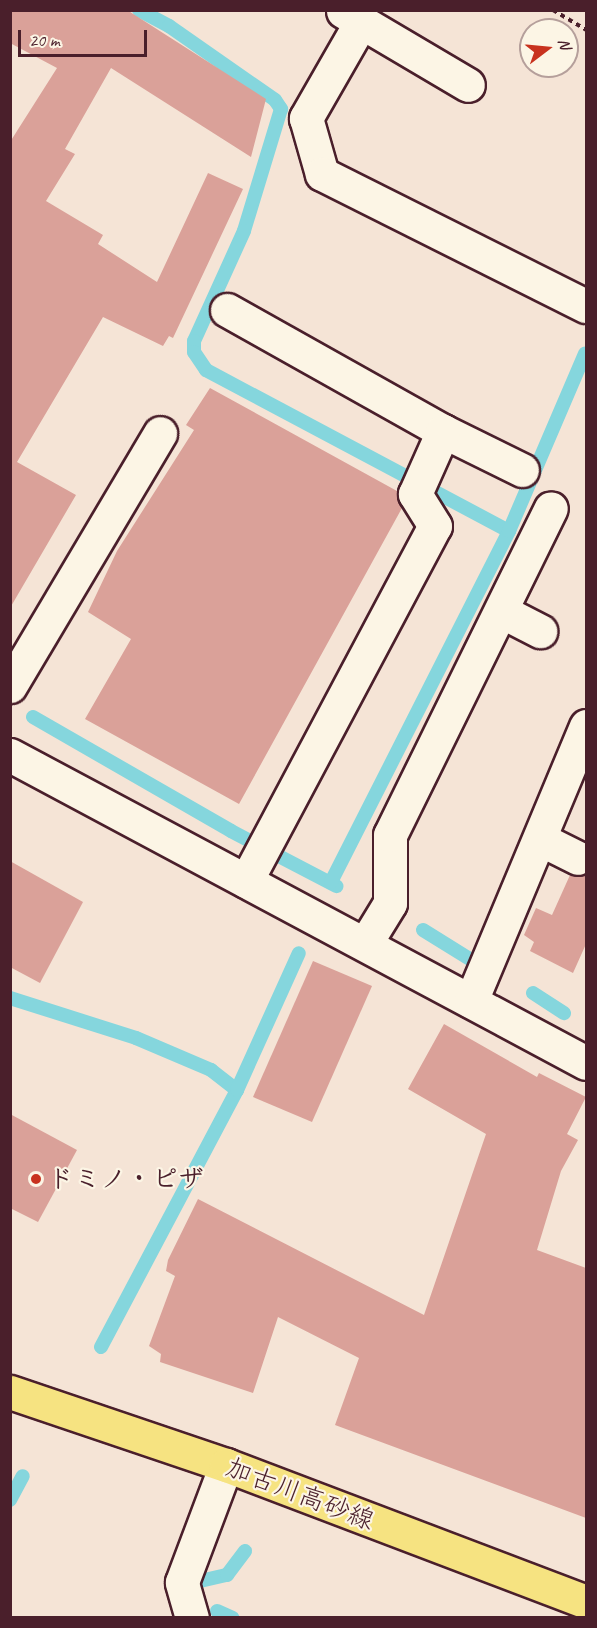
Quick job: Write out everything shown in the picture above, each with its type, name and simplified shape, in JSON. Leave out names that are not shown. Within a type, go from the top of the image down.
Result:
[{"type":"main road","name":"加古川高砂線","points":[[10,1392],[226,1466],[586,1602]]},
{"type":"street","points":[[468,85],[351,16],[306,118],[322,174],[586,306]]},
{"type":"street","points":[[227,310],[443,431],[522,470]]},
{"type":"street","points":[[251,872],[435,526],[421,480],[443,431]]},
{"type":"street","points":[[10,686],[160,433]]},
{"type":"street","points":[[365,944],[390,903],[390,835],[503,612],[551,508]]},
{"type":"street","points":[[503,612],[540,631]]},
{"type":"street","points":[[471,1001],[586,726]]},
{"type":"street","points":[[10,755],[251,872],[365,944],[471,1001],[585,1058]]},
{"type":"street","points":[[540,839],[578,858]]},
{"type":"street","points":[[192,1617],[182,1582],[226,1466]]},
{"type":"path","points":[[553,10],[586,30]]},
{"type":"building","points":[[10,10],[127,10],[266,99],[251,157],[111,68],[65,149],[75,154],[46,201],[103,235],[98,244],[157,282],[208,173],[243,189],[173,338],[169,336],[163,346],[103,317],[17,462],[76,495],[10,608],[10,142],[57,68],[10,43]]},
{"type":"building","points":[[210,388],[397,491],[402,508],[239,804],[85,719],[131,639],[88,612],[117,551],[194,430],[186,425]]},
{"type":"building","points":[[10,861],[83,902],[40,983],[10,967]]},
{"type":"building","points":[[586,874],[586,944],[573,973],[530,951],[534,942],[524,935],[536,908],[552,915],[570,875]]},
{"type":"building","points":[[313,961],[372,986],[312,1122],[253,1097]]},
{"type":"building","points":[[444,1024],[537,1077],[539,1073],[586,1097],[567,1134],[578,1140],[561,1171],[537,1250],[586,1268],[586,1518],[335,1425],[359,1358],[278,1317],[253,1393],[160,1362],[161,1354],[149,1346],[175,1276],[166,1271],[168,1260],[198,1199],[424,1315],[486,1134],[408,1089]]},
{"type":"building","name":"ドミノ・ピザ","points":[[10,1114],[77,1150],[38,1222],[10,1208]]},
{"type":"waterway","points":[[139,10],[169,26],[275,100],[281,109],[244,231],[194,341],[194,352],[206,370],[509,531]]},
{"type":"waterway","points":[[331,882],[509,531],[585,354]]},
{"type":"waterway","points":[[33,717],[231,831],[336,886]]},
{"type":"waterway","points":[[423,930],[473,961]]},
{"type":"waterway","points":[[101,1347],[237,1090],[299,953]]},
{"type":"waterway","points":[[533,993],[564,1013]]},
{"type":"waterway","points":[[10,998],[136,1038],[211,1070],[237,1090]]},
{"type":"waterway","points":[[10,1500],[23,1476]]},
{"type":"waterway","points":[[200,1581],[227,1575],[245,1551]]},
{"type":"waterway","points":[[217,1611],[233,1618]]},
{"type":"place","name":"ドミノ・ピザ","points":[[36,1179]]}]
